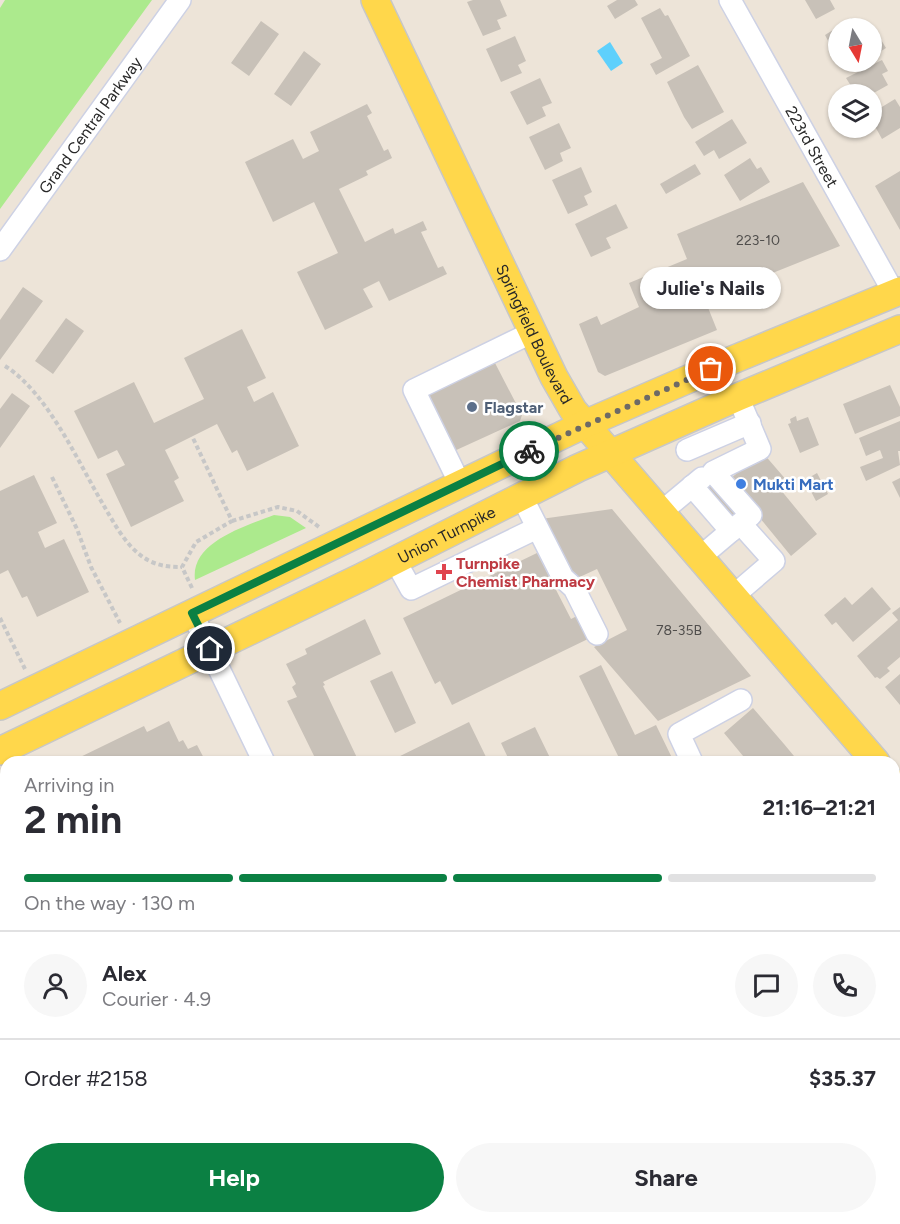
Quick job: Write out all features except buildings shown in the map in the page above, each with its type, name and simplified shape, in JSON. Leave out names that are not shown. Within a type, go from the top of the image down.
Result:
[{"type":"main road","name":"Springfield Boulevard","points":[[375,0],[567,401],[660,513],[871,756]]},
{"type":"main road","points":[[0,706],[192,601],[460,484],[585,424],[897,292]]},
{"type":"main road","name":"Union Turnpike","points":[[0,751],[395,560],[609,453],[900,329]]},
{"type":"street","name":"Grand Central Parkway","points":[[0,250],[180,0]]},
{"type":"street","name":"223rd Street","points":[[730,0],[897,292]]},
{"type":"street","points":[[460,484],[414,390],[533,332]]},
{"type":"street","points":[[660,513],[702,479],[760,449],[738,397]]},
{"type":"street","points":[[687,450],[750,423]]},
{"type":"street","points":[[676,424],[702,479],[736,527],[774,561],[732,597]]},
{"type":"street","points":[[522,497],[563,578],[574,588],[597,634]]},
{"type":"street","points":[[699,558],[736,527]]},
{"type":"street","points":[[395,560],[411,589],[537,528]]},
{"type":"street","points":[[192,601],[210,649],[261,756]]},
{"type":"street","points":[[689,756],[679,734],[741,700]]},
{"type":"path","points":[[4,366],[18,374],[49,411],[117,529],[140,555],[162,567],[182,567]]},
{"type":"path","points":[[192,436],[232,521]]},
{"type":"path","points":[[52,477],[77,529],[91,567],[121,623]]},
{"type":"path","points":[[192,601],[182,567],[196,542],[232,521],[278,507],[297,511],[321,528]]},
{"type":"path","points":[[0,618],[26,670]]},
{"type":"green space","points":[[5,0],[152,0],[0,209],[0,8]]},
{"type":"green space","points":[[274,515],[290,517],[306,528],[195,580],[196,567],[201,555],[210,546],[235,530]]},
{"type":"water","points":[[610,42],[623,63],[611,71],[597,51]]},
{"type":"way so far","points":[[529,451],[711,369]]},
{"type":"place","name":"Julie's Nails","points":[[711,369]]},
{"type":"place","name":"Flagstar","points":[[472,407]]},
{"type":"place","name":"Mukti Mart","points":[[741,484]]},
{"type":"place","name":"Turnpike Chemist Pharmacy","points":[[444,572]]},
{"type":"route","points":[[210,649],[192,613],[529,451]]}]
